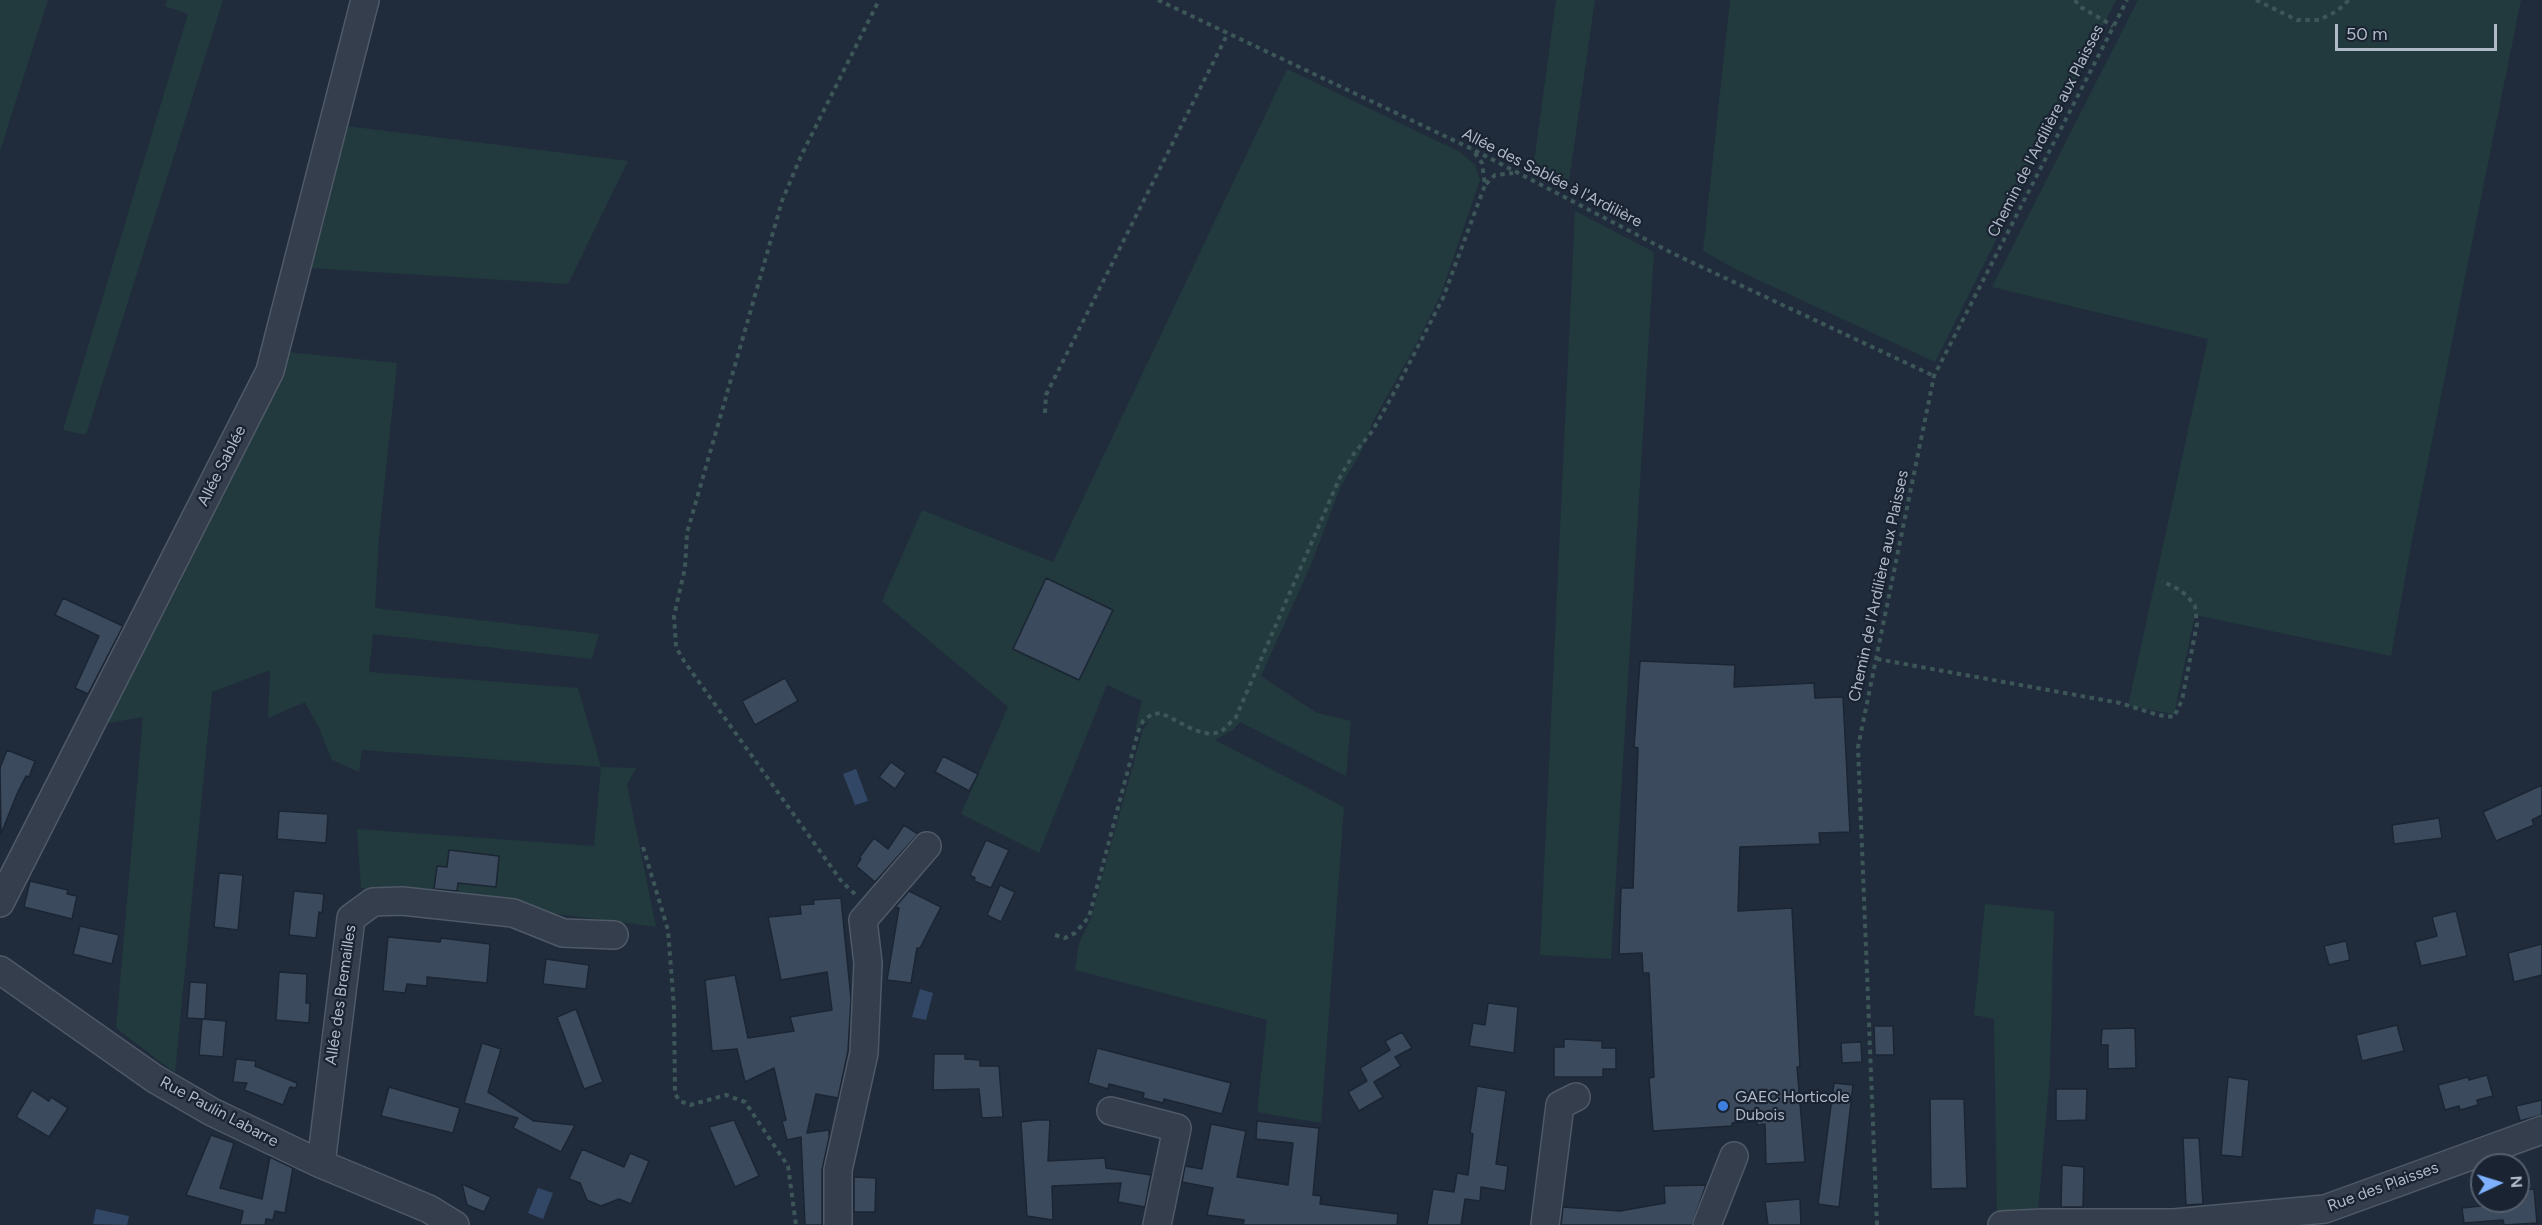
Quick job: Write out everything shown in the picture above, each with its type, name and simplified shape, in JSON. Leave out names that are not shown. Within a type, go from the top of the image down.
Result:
[{"type":"street","name":"Allée Sablée","points":[[0,903],[270,371],[365,0]]},
{"type":"street","points":[[838,1225],[838,1170],[864,1053],[868,963],[863,920],[927,846]]},
{"type":"street","name":"Allée des Bremailles","points":[[321,1164],[351,918],[373,902],[402,901],[513,913],[563,933],[614,935]]},
{"type":"street","name":"Rue Paulin Labarre","points":[[0,970],[155,1079],[212,1112],[321,1164],[429,1209],[455,1225]]},
{"type":"street","points":[[1545,1225],[1560,1105],[1576,1097]]},
{"type":"street","points":[[1111,1111],[1177,1128],[1157,1225]]},
{"type":"street","name":"Rue des Plaisses","points":[[2002,1225],[2174,1224],[2325,1209],[2542,1130]]},
{"type":"street","points":[[1707,1225],[1734,1156]]},
{"type":"path","points":[[873,909],[842,882],[684,661],[676,647],[674,616],[685,568],[687,533],[782,201],[801,156],[879,0]]},
{"type":"path","name":"Allée des Sablée à l'Ardilière","points":[[1158,0],[1472,149],[1674,254],[1934,376]]},
{"type":"path","points":[[2075,0],[2079,6],[2114,26]]},
{"type":"path","name":"Chemin de l'Ardilière aux Plaisses","points":[[1877,1225],[1858,747],[1934,376],[2127,0]]},
{"type":"path","points":[[2256,0],[2297,20],[2319,20],[2337,11],[2349,0]]},
{"type":"path","points":[[1045,413],[1046,395],[1228,33]]},
{"type":"path","points":[[1472,149],[1482,163],[1485,185]]},
{"type":"path","points":[[1055,935],[1065,938],[1075,933],[1089,916],[1138,732],[1143,721],[1152,714],[1161,713],[1194,730],[1210,734],[1221,732],[1236,717],[1340,477],[1353,455],[1373,430],[1443,298],[1485,185],[1495,175],[1503,172],[1524,177]]},
{"type":"path","points":[[1876,659],[2121,702],[2158,716],[2174,717],[2182,700],[2197,624],[2195,606],[2188,597],[2162,581]]},
{"type":"path","points":[[643,847],[668,930],[674,1008],[675,1094],[680,1101],[690,1105],[726,1095],[745,1102],[788,1166],[796,1225]]},
{"type":"green space","points":[[0,0],[48,0],[0,151]]},
{"type":"green space","points":[[167,0],[223,0],[86,435],[63,430],[188,14],[165,6]]},
{"type":"green space","points":[[1556,0],[1595,0],[1568,188],[1533,170]]},
{"type":"green space","points":[[1730,0],[2116,0],[1935,362],[1737,270],[1703,251]]},
{"type":"green space","points":[[2138,0],[2521,0],[2412,540],[2391,656],[2195,615],[2174,714],[2128,706],[2208,339],[1992,287]]},
{"type":"green space","points":[[1287,69],[1460,152],[1475,165],[1480,180],[1441,294],[1372,423],[1361,452],[1341,486],[1310,567],[1261,676],[1317,713],[1351,721],[1346,776],[1240,722],[1233,730],[1215,740],[1344,807],[1321,1123],[1257,1112],[1267,1020],[1075,970],[1079,943],[1090,921],[1143,729],[1149,722],[1135,729],[1142,701],[1107,685],[1039,853],[961,814],[1008,707],[882,601],[922,510],[1053,562]]},
{"type":"green space","points":[[346,126],[628,161],[568,284],[309,268]]},
{"type":"green space","points":[[1575,211],[1654,252],[1611,959],[1540,955]]},
{"type":"green space","points":[[287,352],[397,363],[379,537],[375,608],[599,634],[592,659],[373,634],[369,672],[578,688],[601,767],[362,750],[359,772],[332,760],[305,702],[268,718],[270,670],[212,692],[175,1073],[116,1028],[143,717],[97,725]]},
{"type":"green space","points":[[601,767],[636,768],[627,785],[656,927],[361,888],[357,829],[594,846]]},
{"type":"green space","points":[[1985,904],[2054,911],[2050,1071],[2038,1212],[1997,1214],[1994,1019],[1974,1015]]},
{"type":"water","points":[[856,769],[868,801],[855,805],[843,774]]},
{"type":"water","points":[[920,989],[933,993],[926,1020],[912,1017]]},
{"type":"water","points":[[538,1188],[553,1193],[543,1219],[528,1213]]},
{"type":"water","points":[[96,1209],[129,1216],[127,1225],[93,1224]]},
{"type":"building","points":[[1046,578],[1113,610],[1079,680],[1013,649]]},
{"type":"building","points":[[63,598],[123,626],[88,694],[75,688],[99,636],[55,615]]},
{"type":"building","points":[[1640,661],[1735,665],[1734,687],[1814,683],[1815,698],[1843,697],[1850,832],[1819,833],[1820,844],[1740,847],[1738,911],[1792,908],[1800,1067],[1797,1067],[1805,1162],[1766,1164],[1765,1124],[1757,1125],[1757,1121],[1732,1123],[1732,1126],[1653,1131],[1649,1078],[1654,1077],[1649,973],[1643,973],[1642,953],[1619,954],[1621,888],[1633,888],[1638,748],[1634,747]]},
{"type":"building","points":[[785,678],[798,701],[755,725],[742,701]]},
{"type":"building","points":[[7,750],[35,761],[29,777],[26,776],[17,794],[1,834],[0,768]]},
{"type":"building","points":[[943,756],[978,774],[969,791],[935,772]]},
{"type":"building","points":[[891,762],[906,773],[895,789],[879,777]]},
{"type":"building","points":[[2542,785],[2542,815],[2532,820],[2534,825],[2496,841],[2483,812]]},
{"type":"building","points":[[279,811],[328,814],[326,843],[277,839]]},
{"type":"building","points":[[2439,818],[2442,838],[2394,844],[2392,825]]},
{"type":"building","points":[[904,825],[918,834],[875,882],[856,866],[861,859],[859,858],[874,838],[888,849]]},
{"type":"building","points":[[986,840],[1009,850],[991,888],[974,881],[975,878],[970,875]]},
{"type":"building","points":[[449,850],[499,856],[496,887],[458,883],[457,891],[434,889],[437,866],[447,867]]},
{"type":"building","points":[[219,873],[243,875],[238,930],[214,927]]},
{"type":"building","points":[[30,881],[68,890],[67,894],[77,896],[72,919],[24,907]]},
{"type":"building","points":[[1000,885],[1015,892],[1001,922],[987,915]]},
{"type":"building","points":[[294,891],[324,894],[316,938],[289,935]]},
{"type":"building","points":[[909,891],[941,907],[920,948],[917,948],[911,983],[887,980],[899,908],[895,907]]},
{"type":"building","points":[[841,898],[851,999],[848,1051],[838,1098],[816,1094],[807,1133],[829,1130],[822,1170],[822,1225],[805,1225],[801,1137],[787,1140],[782,1121],[786,1120],[774,1068],[745,1082],[737,1049],[712,1051],[705,980],[735,975],[748,1038],[794,1031],[790,1017],[832,1010],[827,972],[781,980],[768,917],[801,914],[800,905],[814,904],[813,900]]},
{"type":"building","points":[[2456,911],[2467,956],[2421,966],[2415,942],[2437,936],[2432,917]]},
{"type":"building","points":[[80,926],[119,935],[112,964],[73,954]]},
{"type":"building","points":[[388,937],[440,942],[441,938],[490,944],[487,983],[427,977],[427,986],[407,984],[405,993],[383,991]]},
{"type":"building","points":[[2346,941],[2350,960],[2329,965],[2324,946]]},
{"type":"building","points":[[2542,944],[2542,975],[2514,982],[2508,953]]},
{"type":"building","points":[[546,959],[589,965],[586,989],[543,984]]},
{"type":"building","points":[[279,972],[307,974],[306,1003],[310,1003],[309,1023],[276,1020]]},
{"type":"building","points":[[190,982],[207,983],[205,1019],[187,1018]]},
{"type":"building","points":[[1488,1003],[1518,1007],[1514,1053],[1469,1046],[1473,1023],[1485,1025]]},
{"type":"building","points":[[576,1009],[603,1082],[584,1089],[557,1017]]},
{"type":"building","points":[[202,1019],[226,1021],[223,1057],[199,1055]]},
{"type":"building","points":[[2397,1025],[2404,1051],[2362,1061],[2356,1035]]},
{"type":"building","points":[[1874,1026],[1893,1026],[1894,1055],[1875,1055]]},
{"type":"building","points":[[2135,1028],[2136,1068],[2108,1069],[2108,1045],[2101,1045],[2102,1029]]},
{"type":"building","points":[[1402,1032],[1412,1048],[1395,1057],[1401,1066],[1374,1082],[1383,1097],[1359,1111],[1348,1092],[1367,1081],[1360,1068],[1390,1050],[1385,1041]]},
{"type":"building","points":[[1564,1039],[1602,1041],[1602,1048],[1616,1048],[1616,1069],[1603,1069],[1603,1077],[1554,1077],[1554,1047],[1564,1047]]},
{"type":"building","points":[[1861,1042],[1862,1062],[1842,1063],[1841,1043]]},
{"type":"building","points":[[482,1043],[501,1049],[488,1092],[534,1121],[575,1125],[561,1152],[513,1128],[518,1118],[464,1103]]},
{"type":"building","points":[[1097,1048],[1231,1083],[1222,1114],[1164,1099],[1163,1103],[1143,1098],[1144,1093],[1109,1084],[1108,1089],[1088,1083]]},
{"type":"building","points":[[934,1054],[965,1054],[965,1059],[980,1060],[980,1066],[999,1066],[1003,1117],[982,1118],[979,1089],[933,1090]]},
{"type":"building","points":[[236,1059],[256,1061],[255,1066],[297,1083],[296,1088],[290,1087],[283,1105],[244,1090],[247,1083],[233,1082]]},
{"type":"building","points":[[2487,1075],[2493,1096],[2477,1100],[2478,1105],[2460,1110],[2459,1106],[2445,1110],[2438,1085],[2468,1077],[2469,1080]]},
{"type":"building","points":[[2228,1077],[2249,1080],[2242,1157],[2221,1155]]},
{"type":"building","points":[[1834,1083],[1853,1085],[1839,1207],[1818,1204]]},
{"type":"building","points":[[1477,1086],[1506,1091],[1496,1164],[1508,1166],[1505,1191],[1481,1187],[1480,1201],[1465,1199],[1461,1225],[1427,1225],[1433,1189],[1454,1192],[1457,1173],[1468,1175],[1473,1134],[1470,1133]]},
{"type":"building","points":[[389,1087],[460,1108],[453,1133],[381,1116]]},
{"type":"building","points":[[2056,1089],[2087,1089],[2086,1120],[2056,1121]]},
{"type":"building","points":[[32,1090],[49,1101],[51,1097],[68,1108],[49,1137],[16,1117]]},
{"type":"building","points":[[1930,1099],[1964,1099],[1967,1188],[1931,1189]]},
{"type":"building","points":[[2542,1100],[2542,1115],[2520,1121],[2516,1106]]},
{"type":"building","points":[[734,1120],[759,1176],[735,1187],[709,1127]]},
{"type":"building","points":[[1050,1120],[1048,1161],[1105,1158],[1106,1168],[1151,1175],[1145,1207],[1118,1202],[1121,1183],[1052,1186],[1053,1220],[1027,1216],[1021,1122]]},
{"type":"building","points":[[1257,1121],[1319,1128],[1313,1195],[1321,1196],[1320,1204],[1398,1214],[1397,1225],[1243,1225],[1244,1220],[1207,1215],[1213,1188],[1182,1182],[1185,1166],[1202,1169],[1211,1124],[1246,1131],[1237,1177],[1288,1185],[1293,1143],[1256,1139]]},
{"type":"building","points":[[211,1135],[234,1143],[220,1188],[262,1199],[270,1157],[293,1168],[285,1213],[275,1211],[273,1220],[266,1219],[265,1225],[240,1225],[243,1211],[186,1195]]},
{"type":"building","points":[[2183,1138],[2199,1138],[2203,1204],[2186,1205]]},
{"type":"building","points":[[582,1149],[624,1167],[630,1153],[649,1161],[631,1204],[619,1199],[601,1206],[587,1200],[580,1183],[569,1179]]},
{"type":"building","points":[[2062,1165],[2084,1167],[2083,1207],[2061,1207]]},
{"type":"building","points":[[854,1177],[876,1178],[875,1212],[854,1212]]},
{"type":"building","points":[[462,1184],[491,1197],[484,1212],[467,1205]]},
{"type":"building","points":[[1706,1185],[1692,1225],[1561,1225],[1563,1207],[1620,1211],[1665,1203],[1664,1186]]},
{"type":"building","points":[[2530,1189],[2534,1189],[2537,1223],[2504,1225],[2503,1220],[2464,1223],[2462,1208],[2470,1207],[2470,1213],[2530,1213]]},
{"type":"building","points":[[1800,1199],[1801,1225],[1768,1225],[1765,1202]]},
{"type":"place","name":"GAEC Horticole Dubois","points":[[1723,1106]]}]
